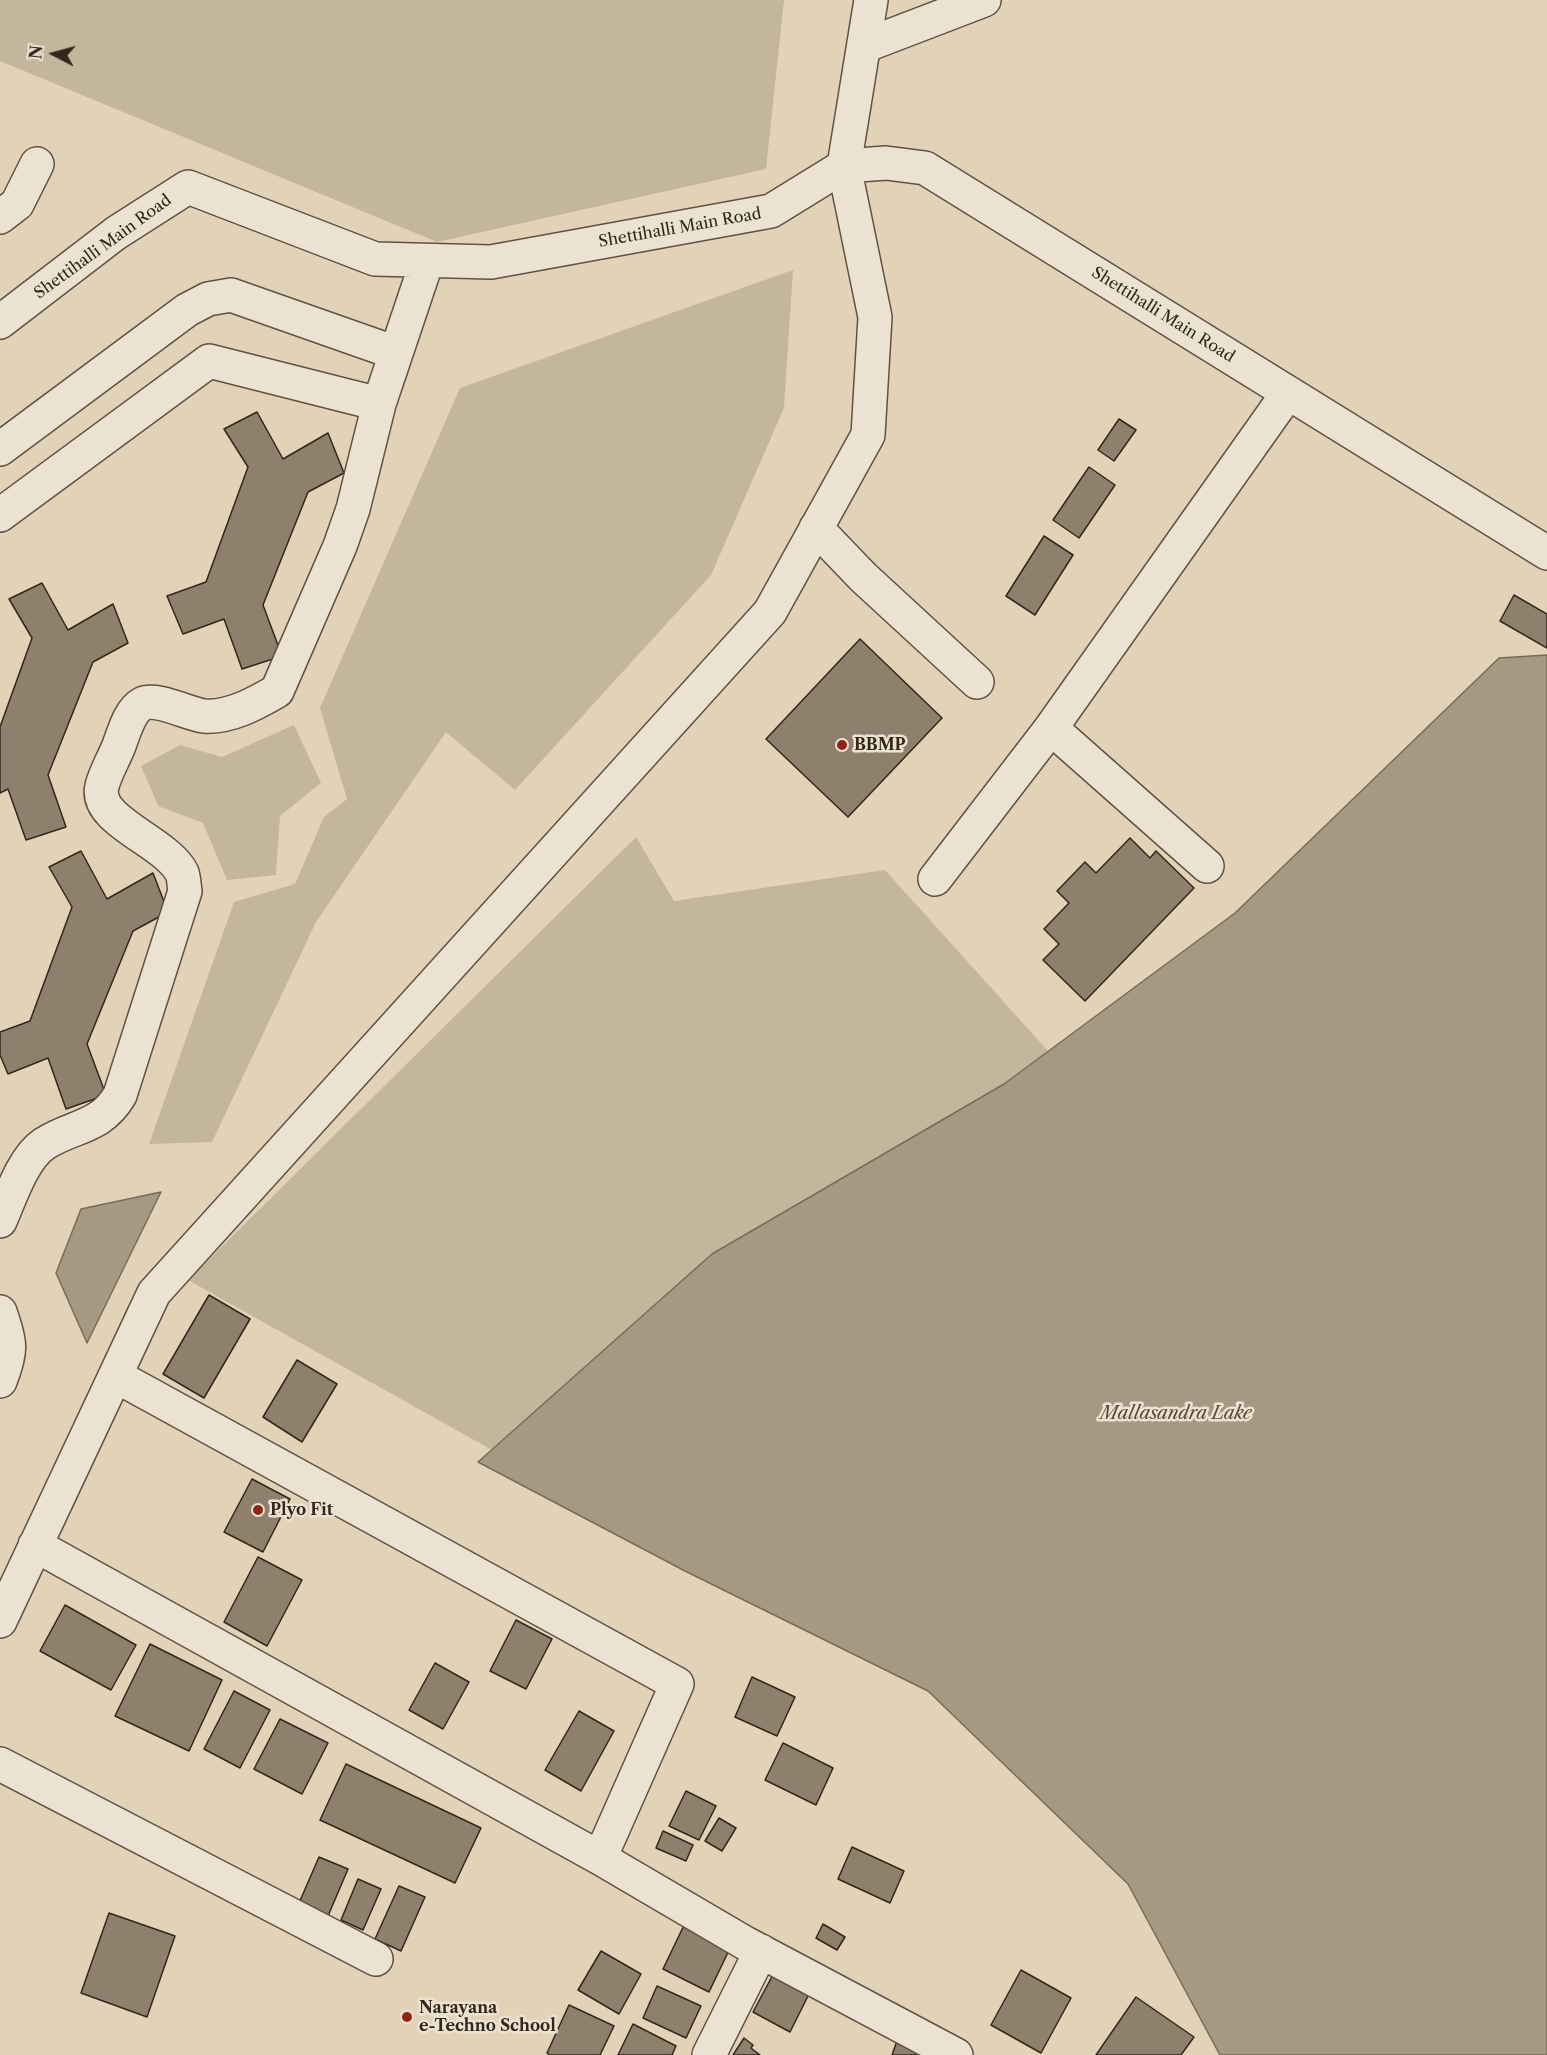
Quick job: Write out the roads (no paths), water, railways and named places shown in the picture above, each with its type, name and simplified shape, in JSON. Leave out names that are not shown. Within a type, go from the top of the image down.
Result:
[{"type":"street","points":[[0,1621],[154,1293],[770,612],[868,435],[874,317],[844,166],[871,0]]},
{"type":"street","points":[[864,46],[984,0]]},
{"type":"street","name":"Shettihalli Main Road","points":[[0,322],[116,233],[188,187],[375,260],[492,262],[771,212],[844,166],[886,163],[925,168],[1547,553]]},
{"type":"street","points":[[0,217],[17,204],[37,164]]},
{"type":"street","points":[[0,1221],[30,1156],[43,1144],[100,1118],[112,1109],[120,1095],[185,891],[182,874],[166,853],[115,818],[104,806],[101,788],[132,715],[142,704],[154,702],[205,716],[225,714],[256,704],[277,691],[353,509],[379,404],[427,261]]},
{"type":"street","points":[[0,449],[187,310],[208,299],[231,295],[396,353]]},
{"type":"street","points":[[0,515],[209,361],[379,404]]},
{"type":"street","points":[[935,879],[1051,728],[1288,393]]},
{"type":"street","points":[[816,528],[863,577],[977,682]]},
{"type":"street","points":[[1051,728],[1207,866]]},
{"type":"street","points":[[0,1312],[10,1346],[8,1361],[0,1381]]},
{"type":"street","points":[[116,1376],[676,1684],[600,1858]]},
{"type":"street","points":[[35,1545],[600,1858],[761,1951],[956,2055]]},
{"type":"street","points":[[0,1764],[376,1959]]},
{"type":"street","points":[[709,2055],[761,1951]]},
{"type":"water","name":"Mallasandra Lake","points":[[1547,655],[1547,2055],[1220,2055],[1128,1884],[928,1691],[685,1571],[478,1462],[712,1254],[1004,1084],[1235,913],[1499,658]]},
{"type":"water","points":[[161,1192],[87,1343],[56,1273],[81,1209]]},
{"type":"place","name":"BBMP","points":[[842,745]]},
{"type":"place","name":"Plyo Fit","points":[[258,1510]]},
{"type":"place","name":"Narayana e-Techno School","points":[[407,2017]]}]
